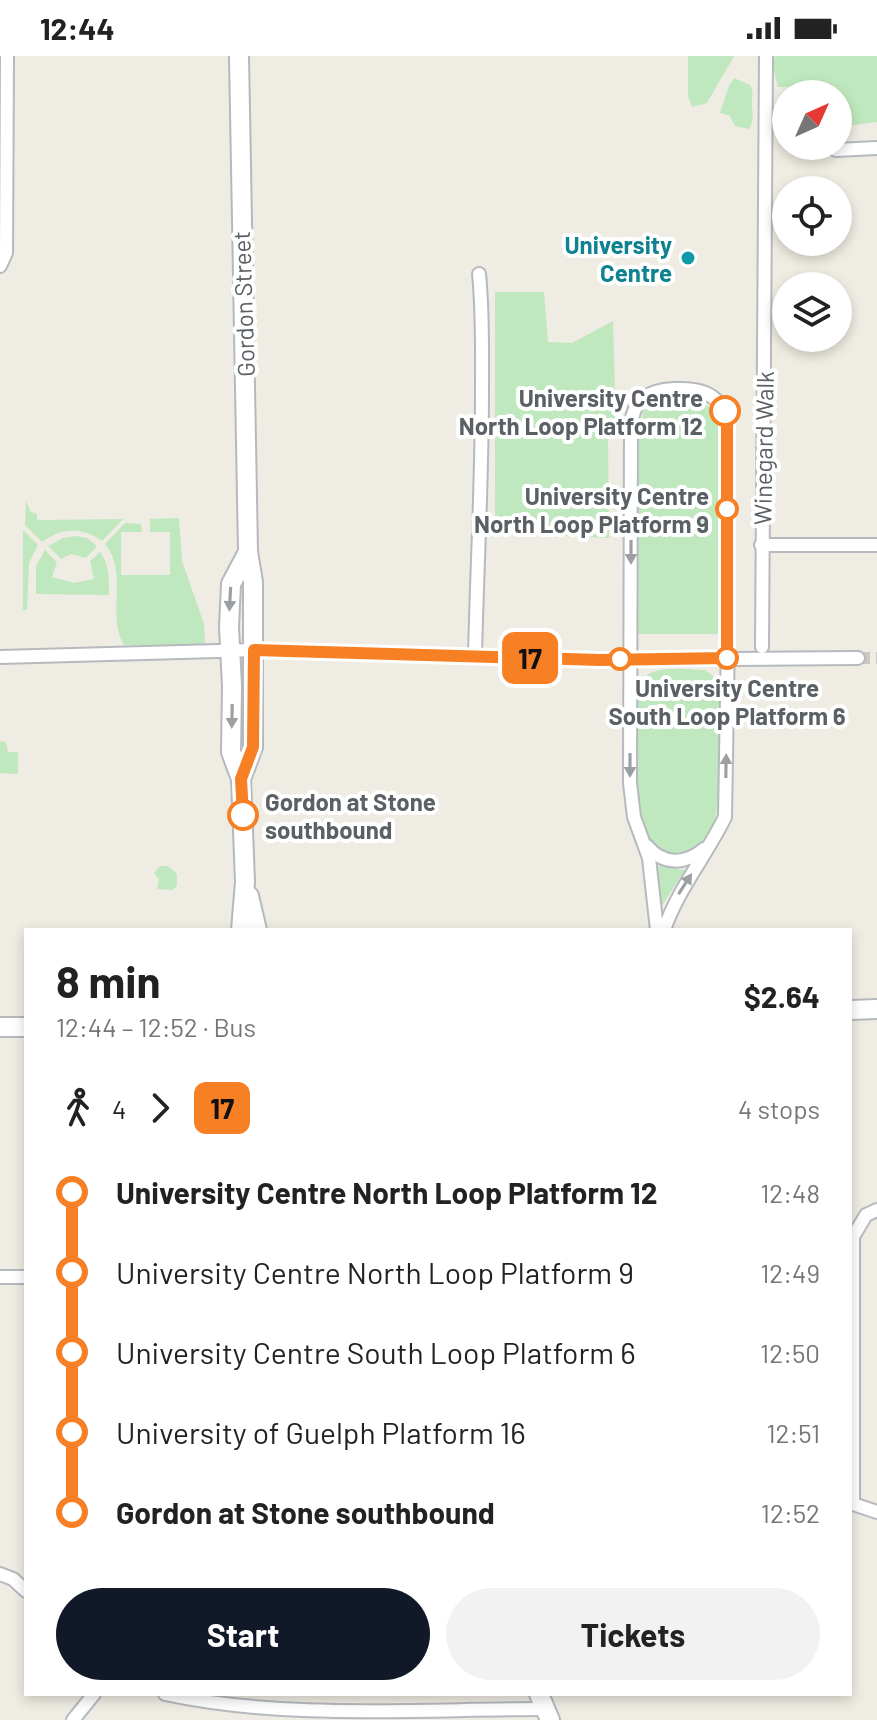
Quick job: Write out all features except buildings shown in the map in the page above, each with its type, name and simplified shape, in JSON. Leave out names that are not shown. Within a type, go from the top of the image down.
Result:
[{"type":"main road","name":"Gordon Street","points":[[239,56],[248,552],[253,582],[254,650],[253,747],[241,779]]},
{"type":"main road","name":"Gordon Street","points":[[241,928],[245,882],[241,779],[231,752],[231,584],[248,552]]},
{"type":"main road","name":"Gordon Street","points":[[245,882],[256,928]]},
{"type":"main road","points":[[852,1010],[877,1009]]},
{"type":"main road","points":[[0,1027],[24,1027]]},
{"type":"street","points":[[0,266],[6,249],[7,56]]},
{"type":"street","name":"Winegard Walk","points":[[762,647],[766,56]]},
{"type":"street","points":[[852,149],[877,148]]},
{"type":"street","points":[[475,656],[476,558],[482,499],[479,274]]},
{"type":"street","points":[[657,928],[649,858],[631,804],[631,418],[641,399],[652,391],[690,389],[704,391],[716,399],[727,417],[725,817],[679,894],[665,928]]},
{"type":"street","points":[[761,545],[877,545]]},
{"type":"street","points":[[0,657],[254,650],[630,659],[858,658]]},
{"type":"street","points":[[638,829],[652,852],[666,861],[690,859],[713,841]]},
{"type":"street","points":[[877,1210],[866,1215],[853,1237],[852,1504],[877,1512]]},
{"type":"street","points":[[0,1277],[24,1277]]},
{"type":"street","points":[[0,1574],[13,1579],[24,1589]]},
{"type":"street","points":[[73,1720],[92,1696]]},
{"type":"street","points":[[170,1696],[195,1705],[277,1718],[545,1708]]},
{"type":"green space","points":[[688,56],[734,56],[707,103],[692,107],[688,96]]},
{"type":"green space","points":[[775,56],[877,56],[877,122],[852,125],[852,80],[776,80],[773,67]]},
{"type":"green space","points":[[734,78],[750,85],[753,93],[749,129],[735,126],[730,116],[720,113]]},
{"type":"green space","points":[[495,292],[544,292],[548,342],[572,343],[613,321],[616,428],[608,429],[609,538],[495,533]]},
{"type":"green space","points":[[696,397],[714,411],[720,435],[718,634],[638,634],[639,431],[644,409],[653,401]]},
{"type":"green space","points":[[26,501],[31,512],[37,514],[37,520],[123,519],[102,541],[87,533],[65,531],[42,542],[25,525]]},
{"type":"green space","points":[[179,518],[182,561],[204,624],[205,645],[124,645],[117,620],[116,567],[105,544],[125,523],[141,524],[142,532],[121,532],[121,575],[170,575],[170,532],[150,532],[150,519]]},
{"type":"green space","points":[[23,530],[38,545],[29,563],[27,610],[23,610]]},
{"type":"green space","points":[[63,538],[87,538],[97,546],[86,558],[71,554],[61,559],[48,546]]},
{"type":"green space","points":[[45,550],[57,562],[52,577],[74,583],[94,579],[90,561],[100,552],[107,567],[109,595],[36,594],[36,566]]},
{"type":"green space","points":[[705,670],[716,678],[719,685],[720,764],[714,824],[705,843],[697,850],[683,855],[666,854],[660,852],[649,839],[639,808],[636,774],[638,687],[649,674],[658,671]]},
{"type":"green space","points":[[0,741],[6,742],[8,752],[18,752],[18,774],[0,773]]},
{"type":"green space","points":[[160,866],[168,866],[177,874],[177,886],[172,890],[157,889],[159,879],[154,873]]},
{"type":"green space","points":[[659,866],[685,870],[663,904],[660,902],[656,870]]},
{"type":"tunnel","points":[[858,658],[877,658]]},
{"type":"bus line","name":"17","points":[[243,815],[241,779],[253,747],[254,650],[600,660],[727,658],[725,411]]},
{"type":"place","name":"University Centre","points":[[688,258]]},
{"type":"place","name":"University Centre North Loop Platform 12","points":[[725,411]]},
{"type":"place","name":"University Centre North Loop Platform 9","points":[[727,509]]},
{"type":"place","name":"University Centre South Loop Platform 6","points":[[727,658]]},
{"type":"place","name":"Gordon at Stone southbound","points":[[243,815]]}]
